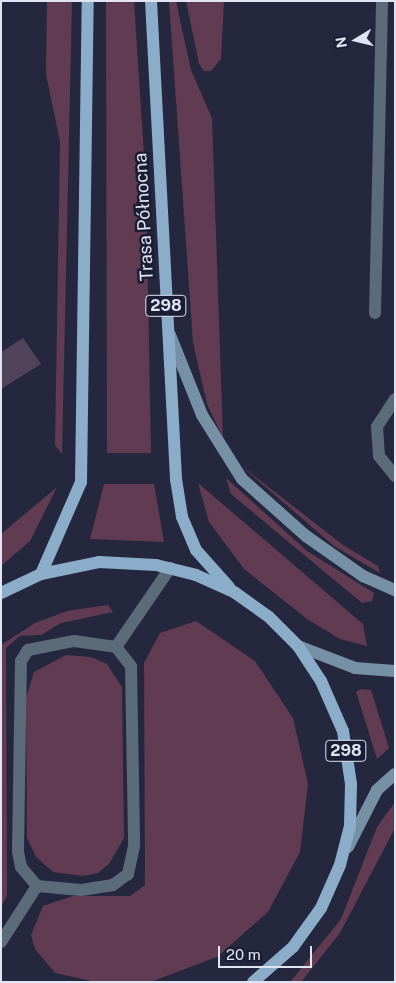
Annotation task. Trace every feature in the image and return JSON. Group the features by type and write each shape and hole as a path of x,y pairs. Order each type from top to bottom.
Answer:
{"main road":[{"path":"41,574 81,482 88,1"},
{"name":"Trasa Północna","path":"151,1 166,323 182,517 196,550 234,592"},
{"path":"166,323 202,415 242,480 306,536 363,576 395,590"},
{"name":"298","path":"1,593 41,574 99,562 170,568 234,592 298,646 321,681 342,731 351,784 350,826 340,866 321,908 293,947 253,982"},
{"path":"298,646 355,668 395,671"},
{"path":"340,866 366,807 395,774"}],"lane":[{"path":"376,313 382,1"},
{"path":"395,399 377,427 378,456 395,476"},
{"path":"116,647 170,568"},
{"path":"102,642 116,647 131,666 134,846 128,874 113,884 81,890 37,886 21,866 18,851 20,662 28,650 46,644 102,642"},
{"path":"1,942 37,886"}],"shaded area":[{"path":"47,1 72,1 62,454 55,445 60,142 46,74"},
{"path":"106,1 134,1 146,186 151,453 107,453"},
{"path":"169,1 176,1 191,70 212,118 223,438 207,404 193,343"},
{"path":"186,1 224,1 221,59 211,71 204,71 199,64"},
{"path":"239,464 343,545 378,566 380,573 334,546"},
{"path":"226,478 307,551 374,593 372,601 362,603 231,494"},
{"path":"198,483 363,624 367,646 340,639 307,619 244,569 209,522"},
{"path":"104,484 154,484 164,542 90,539"},
{"path":"57,487 30,541 1,566 1,534"},
{"path":"108,605 113,612 61,623 41,635 20,636 6,648 7,896 1,907 1,645 35,623 67,611"},
{"path":"196,621 255,661 293,718 308,784 300,852 268,912 217,957 153,981 96,982 55,973 35,949 31,935 43,906 73,896 130,896 145,885 144,663 160,633"},
{"path":"66,655 91,657 107,664 122,687 124,838 109,864 98,873 83,876 53,872 36,857 27,838 26,698 34,672"},
{"path":"361,689 371,690 389,748 377,759 356,692"},
{"path":"395,802 395,828 340,933 301,982 290,982 341,919 377,827"}],"building":[{"path":"23,338 41,364 1,389 1,352"}]}
